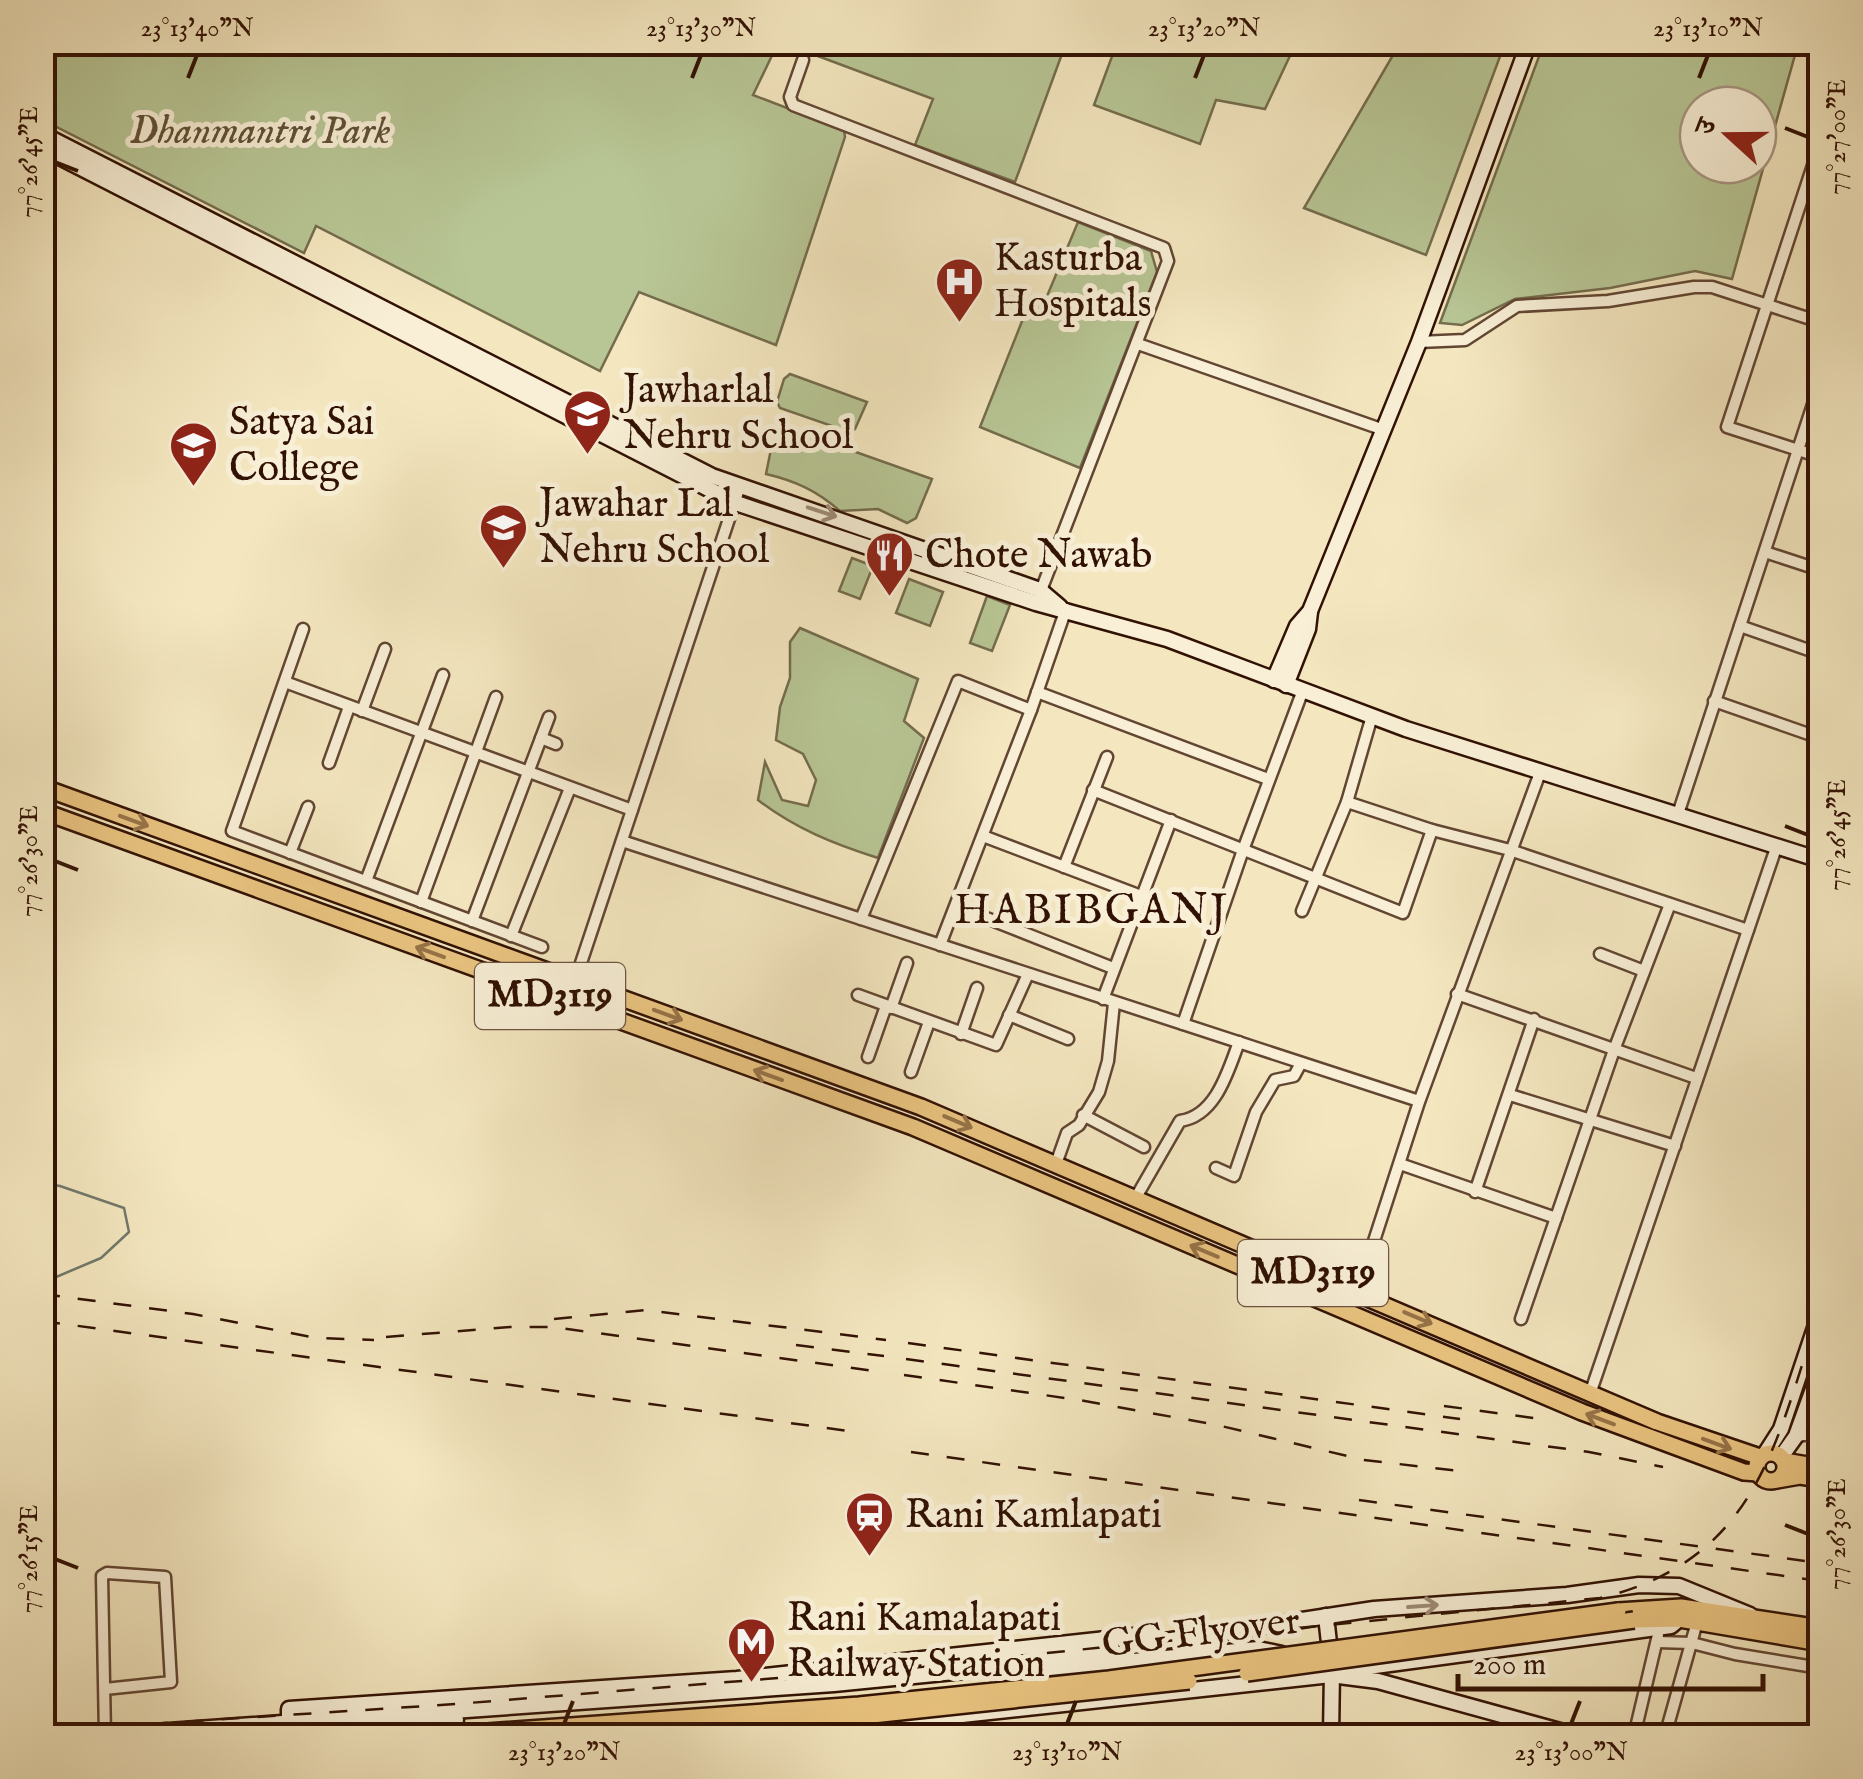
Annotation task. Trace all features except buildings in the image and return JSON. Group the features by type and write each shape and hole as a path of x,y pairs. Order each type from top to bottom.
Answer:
{"main road":[{"path":"1280,683 1308,630 1310,611 1419,342 1529,42"},
{"path":"42,134 185,214"},
{"path":"42,148 185,214 712,476 906,541 1063,608 1167,639 1372,716 1820,860"},
{"path":"323,284 736,503 1038,597"},
{"path":"900,556 906,541"},
{"name":"MD3119","path":"42,788 921,1106 1656,1422 1770,1460 1820,1467"},
{"name":"MD3119","path":"42,811 912,1127 1582,1412 1744,1472 1770,1460"},
{"path":"1368,1320 1377,1300"},
{"path":"1820,1313 1770,1460 1768,1481 1800,1476 1820,1479"},
{"path":"1770,1460 1796,1436 1820,1370"},
{"path":"341,1728 974,1670 1326,1616 1639,1585 1680,1586 1756,1618"},
{"name":"GG Flyover","path":"432,1736 858,1705 1109,1680 1618,1610 1664,1607 1714,1611 1820,1628"},
{"path":"289,1723 288,1709 737,1679 1155,1634 1305,1611 1326,1616"},
{"path":"1326,1616 1331,1736"},
{"path":"769,1736 845,1734 1659,1634 1680,1619"},
{"name":"GG Flyover","path":"618,1736 1091,1694 1634,1620 1680,1619 1820,1643"},
{"path":"242,1736 324,1728 374,1731 1258,1649 1331,1673 1578,1736"},
{"path":"506,1717 512,1736"},
{"path":"101,1736 289,1723 324,1728"}],"street":[{"path":"803,60 790,97 793,105 1164,248 1168,261 1038,597"},
{"path":"1820,144 1727,426 1820,457"},
{"path":"1419,342 1464,340 1517,306 1608,301 1694,287 1712,288 1820,322"},
{"path":"1138,344 1384,430"},
{"path":"1678,814 1820,382"},
{"path":"568,1002 740,486"},
{"path":"1765,552 1820,570"},
{"path":"940,945 1038,692 1063,608"},
{"path":"1740,626 1820,654"},
{"path":"303,629 232,832 542,947"},
{"path":"362,711 385,648"},
{"path":"366,881 443,675"},
{"path":"861,919 958,681 1030,710"},
{"path":"285,682 632,810"},
{"path":"1183,1024 1303,690"},
{"path":"1038,692 1268,779"},
{"path":"420,902 496,697"},
{"path":"1714,701 1820,738"},
{"path":"329,763 349,707"},
{"path":"1302,911 1347,802 1372,716"},
{"path":"472,921 548,717"},
{"path":"541,738 556,744"},
{"path":"1064,867 1107,756"},
{"path":"1374,1241 1419,1100 1541,770"},
{"path":"511,936 570,788"},
{"path":"1093,790 1403,914 1432,830"},
{"path":"1347,802 1510,850 1748,930"},
{"path":"290,852 308,807"},
{"path":"1056,1164 1067,1133 1079,1125 1098,1092 1108,1061 1112,968 1171,820"},
{"path":"983,836 1141,896"},
{"path":"622,840 1419,1100"},
{"path":"1590,1391 1778,844"},
{"path":"1521,1318 1614,1050 1670,904"},
{"path":"956,906 1112,968"},
{"path":"1600,954 1644,971"},
{"path":"868,1056 907,963"},
{"path":"858,996 996,1046 1028,974"},
{"path":"1460,987 1614,1050 1696,1078"},
{"path":"960,1034 977,988"},
{"path":"1009,1016 1068,1040"},
{"path":"1475,1192 1534,1019"},
{"path":"911,1072 929,1022"},
{"path":"1135,1199 1180,1121 1193,1119 1208,1106 1226,1076 1238,1042"},
{"path":"1216,1168 1234,1176 1256,1112 1275,1080 1294,1076 1301,1063"},
{"path":"1510,1095 1675,1146"},
{"path":"1083,1115 1144,1147"},
{"path":"1400,1164 1556,1218"},
{"path":"1796,1436 1820,1433"},
{"path":"101,1736 105,1688 102,1576 107,1573 165,1577 172,1682 105,1688"},
{"path":"1665,1736 1697,1622"},
{"path":"1634,1736 1659,1634 1735,1654 1820,1668"}],"green space":[{"path":"1117,42 1296,43 1265,109 1216,100 1200,144 1094,105"},
{"name":"Dhanmantri Park","path":"42,43 778,43 753,95 844,130 845,137 776,345 639,292 600,371 316,226 304,253 43,120"},
{"path":"783,43 1066,43 1015,182 915,145 933,99"},
{"path":"1400,43 1505,43 1426,255 1304,208"},
{"path":"1544,43 1807,43 1795,55 1778,115 1778,85 1678,85 1678,185 1758,185 1732,279 1695,271 1610,288 1515,299 1462,325 1440,323"},
{"path":"1078,222 1151,251 1157,272 1080,468 980,427 1032,296 1045,301"},
{"path":"790,374 867,402 855,429 849,432 780,408 777,402 784,379"},
{"path":"788,428 932,479 916,518 907,523 878,509 840,511 806,488 766,474 772,444"},
{"path":"852,558 873,566 860,599 839,591"},
{"path":"909,579 943,592 930,626 896,613"},
{"path":"987,596 1010,605 992,651 970,643"},
{"path":"800,628 918,679 904,721 924,738 878,858 816,835 758,800 765,762 782,800 808,806 816,780 803,754 776,740 780,707 790,678 790,642"}],"waterway":[{"path":"42,1183 124,1208 129,1232 101,1258 49,1280"}],"railway":[{"path":"42,1294 193,1314 316,1338 374,1340"},
{"path":"42,1731 456,1704 865,1671 1600,1598 1653,1580 1695,1555 1727,1525 1753,1489 1773,1449 1820,1308"},
{"path":"554,1319 645,1310 886,1340"},
{"path":"42,1321 856,1432"},
{"path":"386,1337 553,1327 882,1372"},
{"path":"908,1343 1460,1419"},
{"path":"796,1345 884,1356"},
{"path":"906,1359 1589,1452 1663,1467"},
{"path":"904,1375 1217,1425 1364,1460 1459,1471"},
{"path":"1444,1406 1549,1420"},
{"path":"911,1452 1820,1581"},
{"path":"1359,1500 1820,1563"}],"place":[{"name":"Kasturba Hospitals","path":"959,324"},
{"name":"Jawharlal Nehru School","path":"588,456"},
{"name":"Satya Sai College","path":"194,488"},
{"name":"Jawahar Lal Nehru School","path":"504,570"},
{"name":"Chote Nawab","path":"890,598"},
{"name":"Rani Kamlapati","path":"870,1558"},
{"name":"Rani Kamalapati Railway Station","path":"752,1684"}],"district":[{"name":"HABIBGANJ","path":"1092,911"}]}
